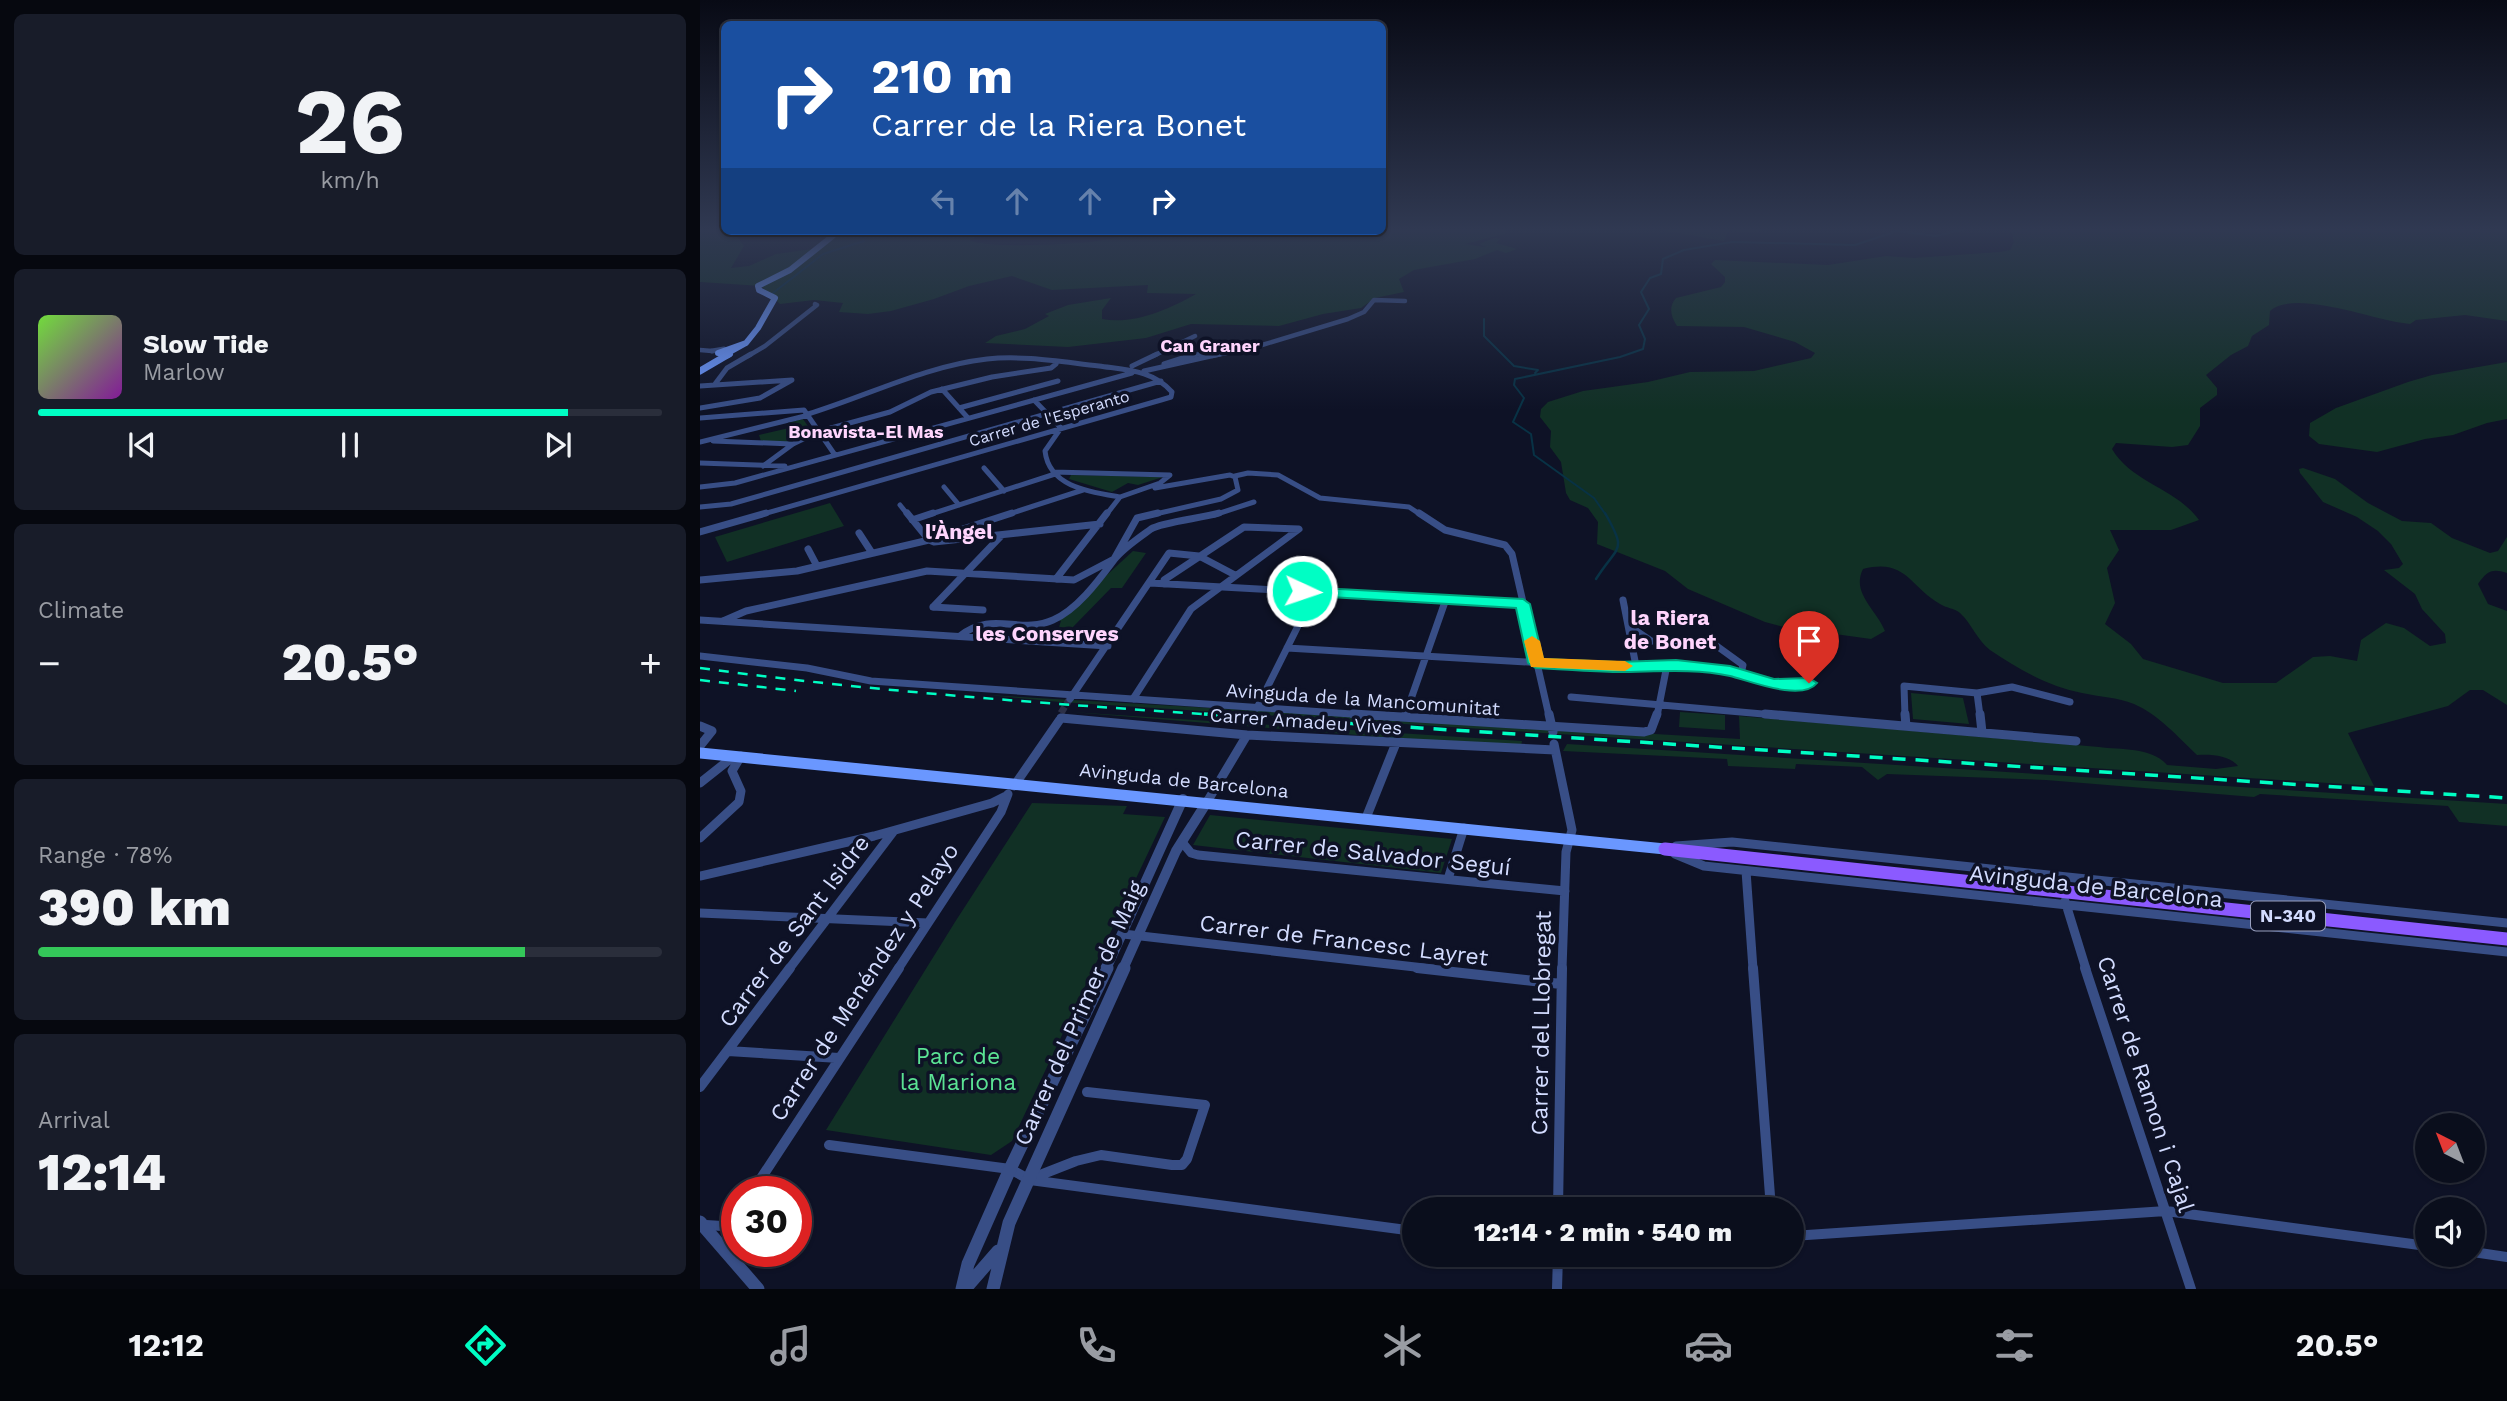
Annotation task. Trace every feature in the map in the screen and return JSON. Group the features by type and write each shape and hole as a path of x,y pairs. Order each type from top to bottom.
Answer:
{"main road":[{"path":"700,371 723,352 748,342 775,298 761,289"},
{"name":"Avinguda de Barcelona","path":"700,753 738,755 1012,789 1183,799 1665,849 1723,863 2066,899 2507,939"}],"street":[{"path":"1152,372 1251,347 1355,316 1364,312 1374,300 1405,301"},
{"path":"715,384 727,368 760,350 788,330 817,305 815,304"},
{"path":"700,441 809,415 865,397 927,372 975,361 993,359 1115,368 1132,366 1195,336"},
{"path":"1132,366 1140,369 1196,354 1251,347"},
{"path":"700,350 723,352"},
{"path":"764,466 793,444 820,431 890,412 942,389 1052,365"},
{"path":"1108,368 1120,376"},
{"path":"1115,368 1138,373"},
{"name":"Carrer de l'Esperanto","path":"700,532 1171,397 1171,389 1152,372 1138,373"},
{"path":"700,487 730,484 1138,373"},
{"path":"700,386 792,380 756,400 700,406"},
{"path":"959,408 1058,381"},
{"path":"700,508 732,503 1161,381"},
{"path":"942,389 968,418"},
{"path":"1034,400 1061,428 1045,448 1045,455 1054,473 1083,490 1120,497"},
{"path":"700,419 787,409 802,410 809,415 835,455"},
{"path":"1043,433 1053,438"},
{"path":"700,441 793,444"},
{"path":"700,463 778,467 803,464"},
{"path":"772,473 778,467"},
{"path":"984,468 1004,491"},
{"path":"912,520 1054,473 1170,475 1163,482 1131,490 1120,497 1056,579"},
{"path":"1131,490 1255,473 1278,475 1320,498 1409,507 1446,530 1500,542 1512,554 1551,729"},
{"path":"960,636 966,630 985,622 1032,623 1055,620 1108,569 1136,518 1221,499 1238,492 1234,476"},
{"path":"944,487 959,505"},
{"path":"700,580 817,566 929,540 1083,490"},
{"path":"723,621 746,611 927,571 1078,579 1114,559 1154,527 1198,520 1254,502"},
{"path":"900,505 929,540"},
{"path":"929,540 1002,536 1100,524"},
{"path":"1133,699 1191,609 1299,531 1298,528 1244,527 1164,580 1164,584"},
{"path":"859,533 872,553"},
{"path":"984,610 933,607 1002,536"},
{"path":"808,549 817,566"},
{"path":"1071,698 1170,553 1199,556 1235,575"},
{"path":"1150,583 1523,604"},
{"path":"1257,708 1315,592"},
{"path":"1405,717 1446,599"},
{"path":"1623,600 1628,628 1635,640 1636,666"},
{"path":"700,620 1108,646"},
{"path":"1629,626 1651,640 1714,644 1743,665 1741,674"},
{"path":"1287,648 1578,666 1707,667 1774,684 1809,683"},
{"name":"Avinguda de la Mancomunitat","path":"700,656 779,665 861,680 1071,698 1133,699 1551,729 1644,732 1651,730 1655,724 1659,705"},
{"path":"1659,705 1667,665"},
{"path":"1906,726 1904,686 1977,693 1991,687 2003,687 2033,691 2070,702"},
{"path":"1977,693 1982,733"},
{"path":"1571,696 2076,741"},
{"name":"Carrer Amadeu Vives","path":"1061,715 1247,735 1396,743 1555,747"},
{"name":"Carrer de Menéndez y Pelayo","path":"762,1176 1001,812 1012,789 1061,715"},
{"path":"700,726 712,731 700,746"},
{"path":"1207,802 1247,735"},
{"path":"1366,818 1396,743"},
{"name":"Carrer del Llobregat","path":"1555,747 1572,823 1565,891 1561,984 1558,1197"},
{"path":"700,783 738,755"},
{"path":"700,838 739,802 741,791 732,771 738,755"},
{"path":"700,876 893,831 992,803 1012,789"},
{"name":"Carrer del Primer de Maig","path":"963,1289 968,1265 1010,1169 1123,934 1183,799"},
{"name":"Carrer del Primer de Maig","path":"993,1289 1001,1247 1030,1180 1182,842 1207,802"},
{"path":"1448,880 1464,828"},
{"name":"Carrer de Sant Isidre","path":"700,1087 893,831"},
{"name":"Carrer de Salvador Seguí","path":"1182,842 1191,853 1198,855 1565,891"},
{"name":"Avinguda de Barcelona","path":"1665,849 1686,844 1748,844 2507,923"},
{"path":"1723,863 1726,847 1748,844"},
{"name":"Avinguda de Barcelona","path":"1723,863 1746,871 2066,899 2507,951"},
{"path":"1746,871 1770,1197"},
{"name":"Carrer de Ramon i Cajal","path":"2066,899 2192,1289"},
{"path":"700,913 928,923"},
{"name":"Carrer de Francesc Layret","path":"1123,934 1561,984"},
{"path":"727,1051 839,1058"},
{"path":"1030,1180 1076,1161 1101,1156 1172,1165 1182,1165 1187,1159 1205,1105 1087,1092"},
{"path":"829,1145 1010,1169 1030,1180 1402,1229"},
{"path":"1804,1235 2166,1211 2415,1244"},
{"path":"701,1223 721,1226"},
{"path":"701,1223 758,1289"},
{"name":"Carrer del Primer de Maig","path":"963,1289 1001,1247"},
{"path":"2485,1254 2507,1257"},
{"path":"1557,1289 1558,1267"}],"green space":[{"path":"764,289 961,289 891,311 868,314 839,312 843,303 814,300 780,304"},
{"path":"1147,289 1403,289 1404,292 1375,298 1361,308 1323,314 1279,326 1191,324 1146,338 1068,347 985,343 996,336 1025,329 1049,316 1045,314 1068,305 1111,298 1102,310 1102,319 1126,320 1162,311 1196,294 1147,293"},
{"path":"1712,289 2507,289 2507,321 2465,315 2416,320 2410,324 2330,307 2295,303 2281,305 2270,311 2269,325 2252,336 2248,346 2231,355 2206,375 2217,388 2217,395 2200,408 2200,426 2188,445 2172,447 2116,443 2112,449 2131,470 2179,500 2199,520 2171,530 2110,530 2119,550 2107,568 2115,603 2105,624 2131,644 2143,659 2223,683 2276,683 2313,657 2330,656 2357,661 2361,640 2386,623 2404,628 2430,646 2446,643 2445,634 2422,609 2415,594 2384,570 2399,568 2403,564 2391,544 2357,517 2323,502 2300,473 2299,469 2303,468 2335,479 2368,503 2402,521 2431,523 2452,538 2490,553 2498,551 2507,537 2507,573 2490,572 2478,584 2488,604 2507,611 2507,705 2483,690 2470,690 2448,706 2348,733 2374,786 1060,702 988,695 1740,739 1739,716 2126,749 2153,755 2167,765 2216,769 2238,766 2225,757 2197,755 2160,720 2134,704 2070,690 2023,670 1985,646 1960,613 1930,597 1898,570 1889,567 1863,569 1860,578 1862,593 1885,631 1871,639 1765,622 1688,589 1665,571 1597,544 1598,522 1588,508 1570,500 1566,493 1561,462 1550,447 1551,431 1540,417 1541,409 1548,402 1583,391 1648,382 1690,372 1754,371 1811,358 1815,353 1795,342 1744,327 1677,326 1671,312 1676,298"},
{"path":"2507,362 2507,419 2453,435 2425,439 2377,452 2319,444 2309,436 2310,423 2336,408 2432,375"},
{"path":"803,419 812,432 791,442 761,441 759,435 789,428 788,423"},
{"path":"1071,475 1163,477 1138,485 1128,483 1112,492 1069,479"},
{"path":"830,503 844,526 727,562 715,537"},
{"path":"1133,551 1146,553 1122,588 1111,588 1072,628 1059,627 1061,621 1058,620"},
{"path":"1911,693 1963,698 1969,724 1913,719"},
{"path":"1071,712 1522,741 1521,746 1394,738"},
{"path":"1680,712 1725,715 1725,730 1679,727"},
{"path":"1567,744 2507,804 2507,826 2459,822 2448,806 2260,794 2254,797 2046,780 1887,774 1878,780 1862,767 1796,764 1795,769 1728,766 1727,759 1563,751"},
{"name":"Parc de la Mariona","path":"1032,803 1127,806 1123,814 1165,817 1012,1141 991,1155 826,1130 955,922"},
{"path":"1210,815 1452,839 1441,873 1193,845"}],"waterway":[{"path":"773,293 778,289"},
{"path":"1606,515 1594,498 1534,455 1531,434 1513,422 1524,398 1514,385 1515,379 1620,357 1643,349 1645,339 1639,325 1649,309 1641,292 1643,289"},
{"path":"1484,319 1484,336 1514,366 1538,370 1535,373"},
{"path":"1596,579 1615,553 1618,542 1606,515"}],"tunnel":[{"path":"1061,713 1069,700"}],"railway":[{"path":"700,668 898,691 1231,716"},
{"path":"700,680 796,691"},
{"path":"1204,714 2507,798"}],"slow traffic":[{"path":"1532,641 1536,663 1625,666"}],"district":[{"name":"Can Graner","path":"1210,346"},
{"name":"Bonavista-El Mas","path":"866,432"},
{"name":"l'Àngel","path":"959,532"},
{"name":"la Riera de Bonet","path":"1670,630"},
{"name":"les Conserves","path":"1047,634"}],"route":[{"path":"1302,591 1523,604 1536,663 1617,667 1707,667 1774,684 1809,683"}]}
